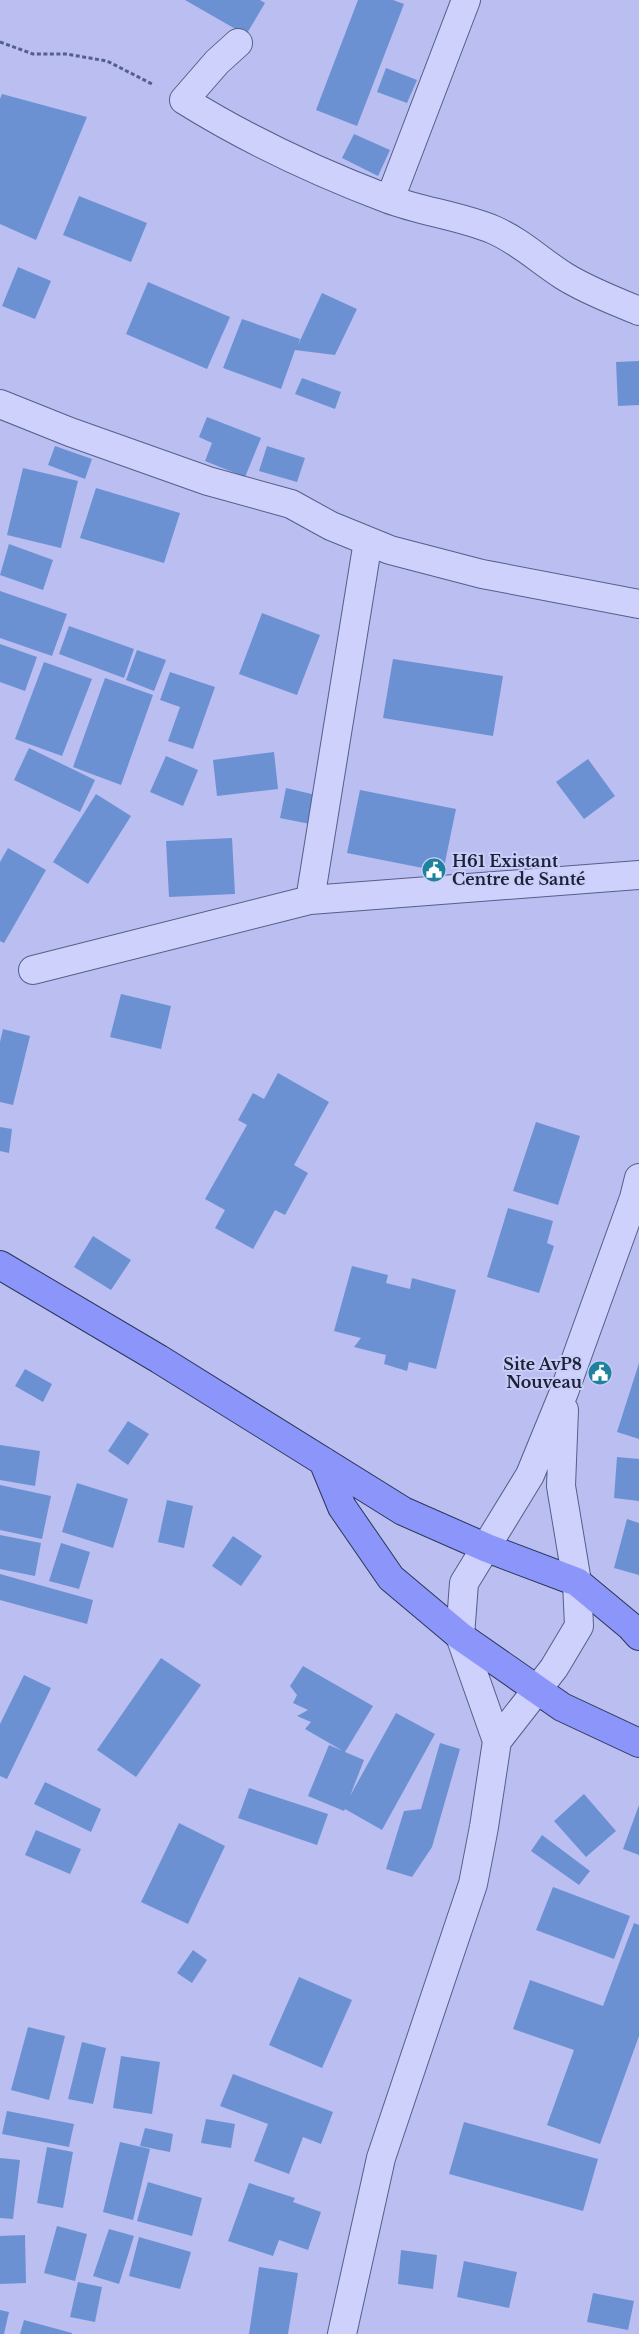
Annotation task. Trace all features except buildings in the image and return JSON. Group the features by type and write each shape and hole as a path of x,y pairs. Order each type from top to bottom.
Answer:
{"main road":[{"path":"0,1265 159,1359 403,1511 487,1548 577,1582 630,1626 639,1636"},
{"path":"323,1461 342,1507 391,1578 460,1636 562,1707 639,1743"}],"street":[{"path":"390,199 466,0"},
{"path":"238,43 217,62 184,100 236,132 296,160 390,199 492,229 518,241 564,276 598,295 639,312"},
{"path":"0,404 70,432 208,480 291,504 331,526 390,550 482,574 639,604"},
{"path":"310,900 368,541"},
{"path":"33,970 310,900 639,875"},
{"path":"342,2334 382,2158 472,1884 484,1827 497,1741 460,1636 464,1583 530,1475 564,1392 637,1192"},
{"path":"497,1741 554,1668 579,1626 577,1582 561,1486 564,1392"}],"path":[{"path":"0,42 33,54 66,54 107,61 184,100"}],"place":[{"name":"H61 Existant Centre de Santé","path":"434,870"},
{"name":"Site AvP8 Nouveau","path":"600,1373"}]}
